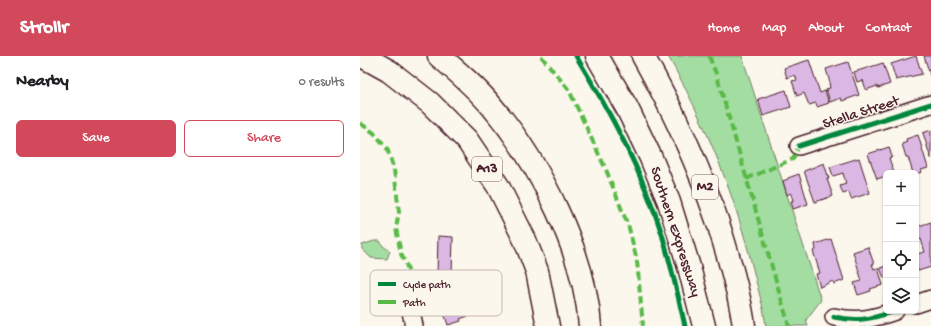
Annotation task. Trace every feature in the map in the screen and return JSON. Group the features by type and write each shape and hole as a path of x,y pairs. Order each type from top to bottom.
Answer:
{"highway":[{"name":"A13","path":"362,56 389,71 430,103 467,140 476,153 498,186 525,240 537,271 548,326"},
{"name":"A13","path":"439,56 459,73 494,108 526,152 569,238 583,283 590,326"},
{"name":"Southern Expressway","path":"597,56 627,108 651,158 669,202 689,267 704,326"},
{"name":"M2","path":"643,56 685,137 705,187 729,254 744,326"}],"street":[{"name":"Stella Street","path":"799,146 931,104"},
{"path":"919,303 931,299"},
{"path":"834,317 866,320 885,314"},
{"path":"412,316 414,326"}],"green space":[{"path":"668,56 742,56 821,300 806,320 808,326 766,326 746,244 729,189 695,108"},
{"path":"374,241 380,241 383,246 390,251 387,259 371,258 362,249 362,245"}],"building":[{"path":"916,56 922,74 896,80 891,64"},
{"path":"924,56 931,56 931,78"},
{"path":"809,60 820,93 825,91 829,103 817,107 816,103 809,105 804,93 797,96 792,81 797,80 795,75 787,78 784,68"},
{"path":"848,62 859,95 842,101 841,98 830,102 826,89 830,88 830,83 826,69"},
{"path":"883,63 890,84 878,88 877,86 866,90 863,80 857,82 854,72"},
{"path":"786,90 791,107 763,116 758,99"},
{"path":"931,130 931,159 923,133"},
{"path":"918,135 928,168 921,170 922,172 919,173 919,170 912,170 902,144 907,142 906,139"},
{"path":"889,147 892,157 889,158 893,170 883,170 883,177 877,179 868,154"},
{"path":"859,158 870,193 851,199 849,192 843,194 840,186 846,184 843,173 833,176 830,167"},
{"path":"824,163 829,179 827,179 833,196 815,202 804,171"},
{"path":"799,174 808,204 793,209 791,193 787,195 783,181"},
{"path":"931,222 931,267 919,271 919,253 925,252 921,239 919,240 919,226"},
{"path":"438,236 453,237 452,270 437,270"},
{"path":"831,239 844,280 834,284 833,281 820,287 816,274 820,273 813,251 816,250 815,244"},
{"path":"868,247 874,264 872,264 874,269 878,268 883,285 858,295 854,283 862,281 853,252"},
{"path":"883,267 883,276 880,268"},
{"path":"445,316 468,316 460,319 461,321 448,325"}],"marked path":[{"path":"541,56 569,90 607,172 629,228 637,261 643,326"},
{"path":"709,56 717,76 789,326"},
{"path":"360,123 374,133 387,148 394,170 399,212 396,228 401,254 408,270"},
{"path":"746,179 793,159 799,146"}],"cycle path":[{"path":"576,56 613,120 645,187 662,234 685,326"},
{"path":"799,146 931,104"},
{"path":"834,317 843,319 865,319 885,314"}]}
